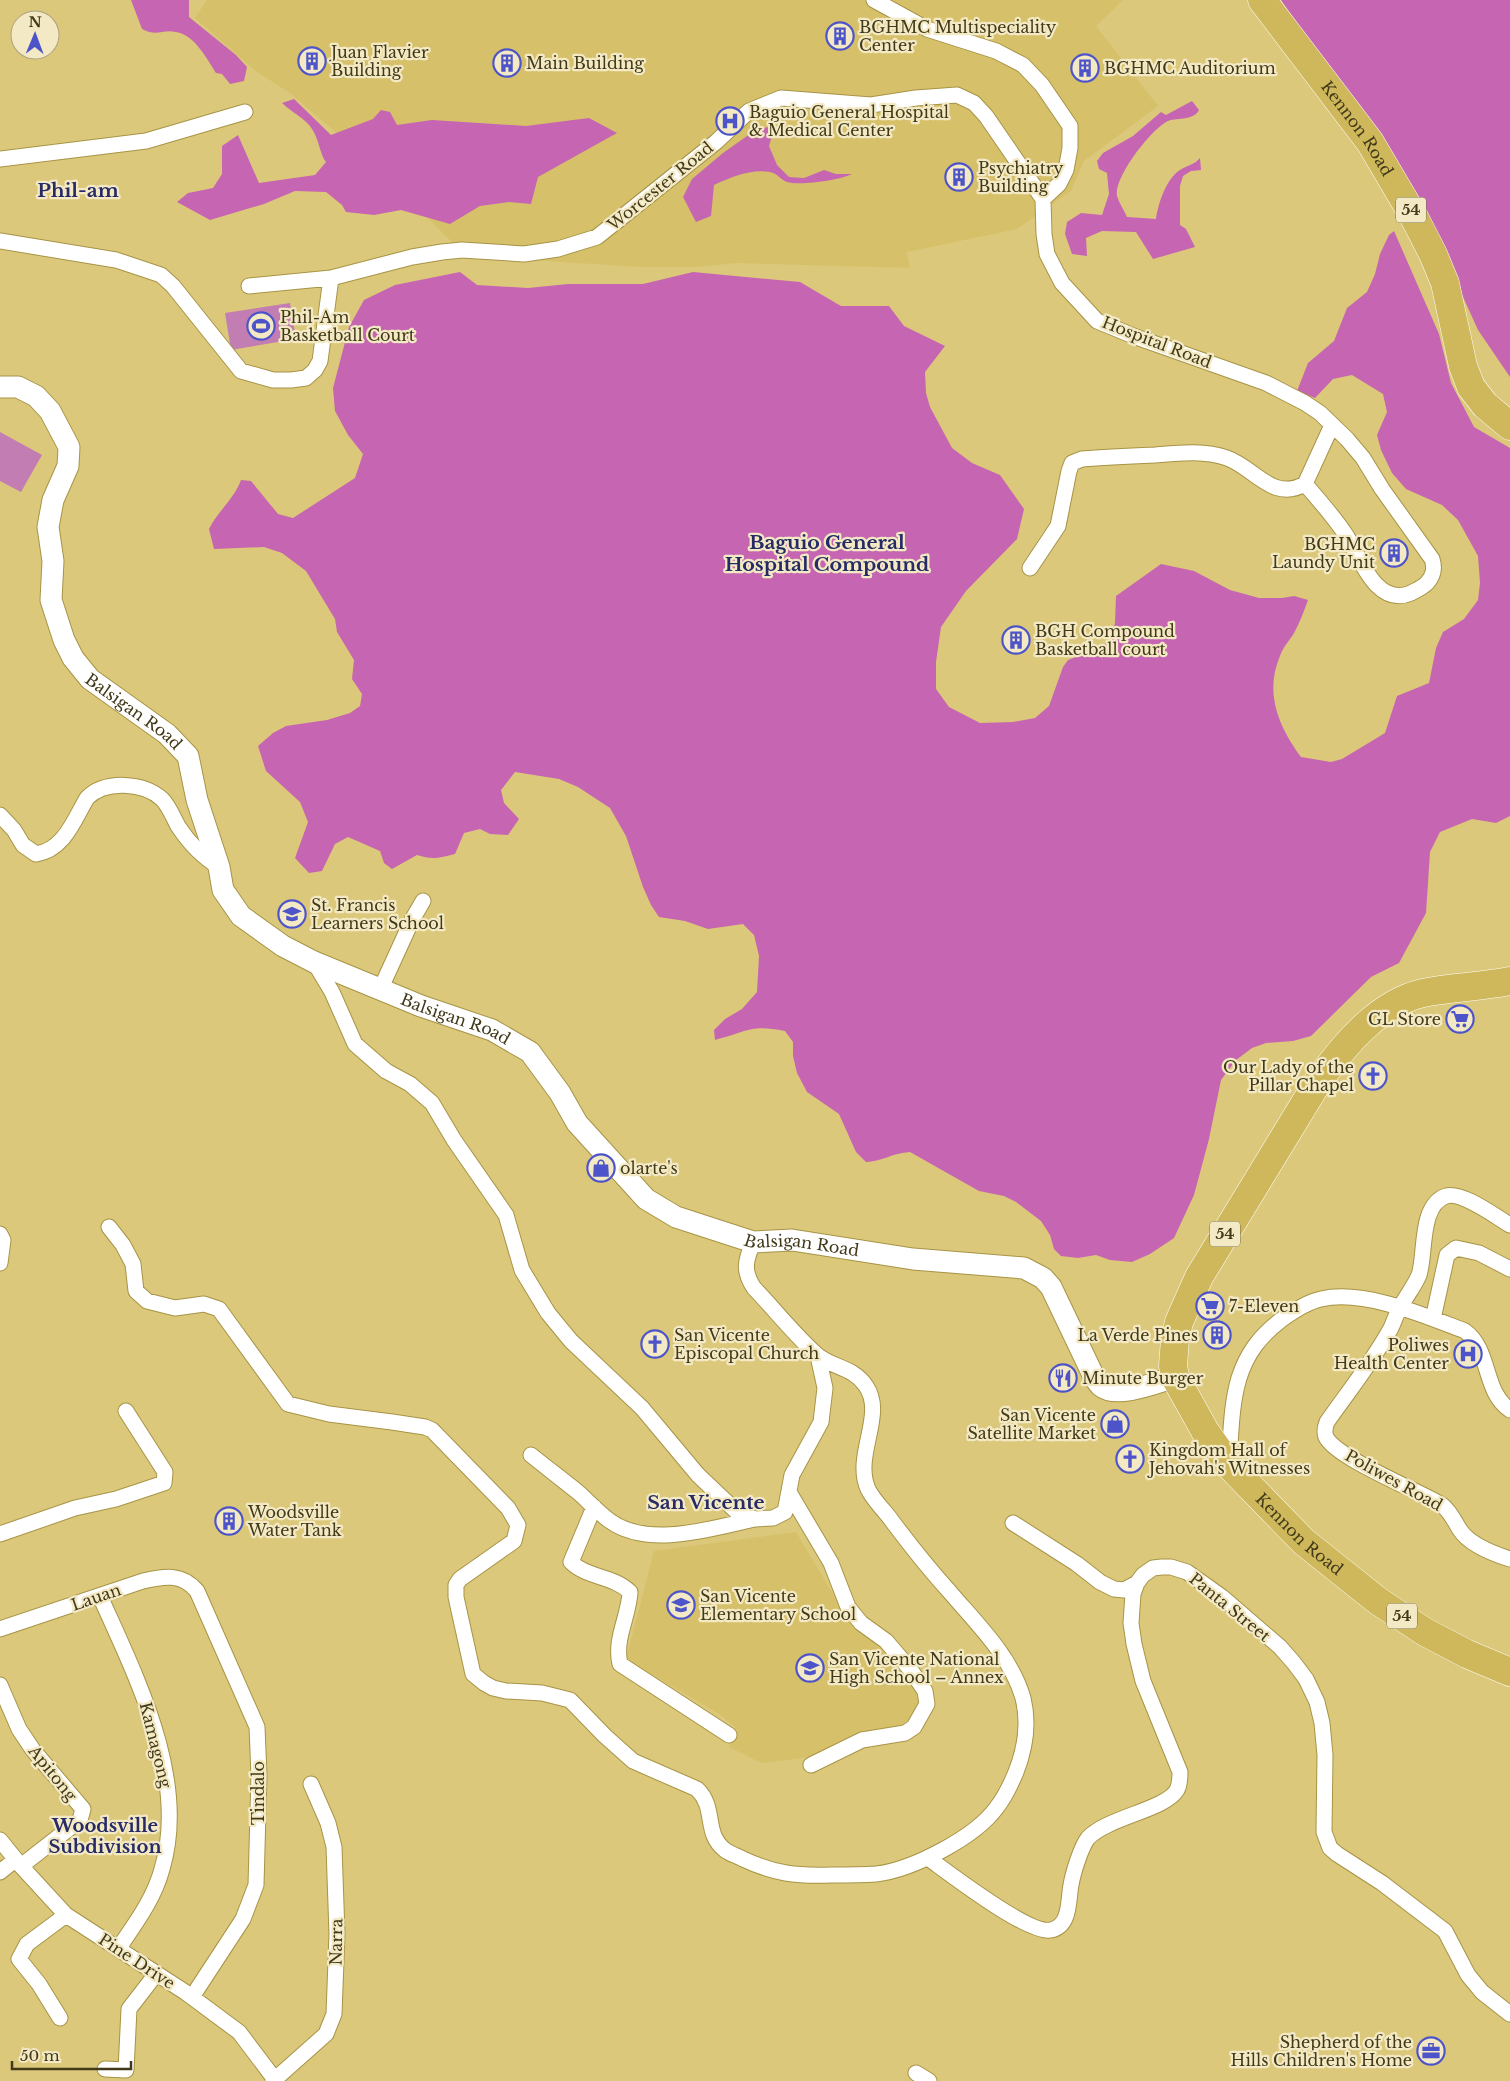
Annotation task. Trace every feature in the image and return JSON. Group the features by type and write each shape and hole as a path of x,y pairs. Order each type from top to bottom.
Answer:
{"highway":[{"name":"Kennon Road","path":"1262,0 1370,142 1413,215 1434,254 1445,283 1463,366 1471,387 1485,405 1510,426"},
{"name":"Kennon Road","path":"1510,981 1446,989 1421,994 1401,1001 1371,1022 1338,1054 1319,1080 1199,1278 1180,1322 1173,1353 1175,1377 1205,1431 1229,1465 1304,1542 1378,1600 1426,1632 1467,1654 1510,1672"}],"street":[{"path":"874,0 927,29 996,51 1023,65 1042,84 1070,126 1070,148 1066,170 1059,184 1042,199"},
{"name":"Worcester Road","path":"249,286 331,278 434,253 462,250 524,254 558,249 597,237 716,142 748,111 781,98 871,105 916,98 957,96 974,103 986,116 1042,199"},
{"path":"0,159 146,141 246,112"},
{"name":"Hospital Road","path":"1042,199 1047,254 1062,283 1097,321 1136,337 1266,383 1305,403 1332,424 1363,458 1432,559 1434,567 1429,581 1423,587 1404,596 1392,595 1384,590 1374,582 1346,535 1306,484"},
{"path":"0,241 116,260 161,275 173,286 241,371 273,380 306,378 315,370 320,361 323,346 331,278"},
{"name":"Balsigan Road","path":"0,387 18,387 36,396 50,411 69,447 68,466 52,500 48,527 53,561 51,600 64,640 73,658 90,679 167,734 188,756 197,800 218,866 223,890 241,916 283,946 314,962 380,990 492,1030 530,1052 560,1093 577,1124 646,1200 676,1217 753,1242 792,1240 913,1259 1024,1268 1043,1278 1050,1286 1094,1377 1102,1387 1113,1391 1128,1390 1175,1377"},
{"path":"1030,568 1058,526 1072,463 1082,459 1205,452 1228,458 1270,486 1279,489 1298,488 1306,484 1332,424"},
{"path":"0,815 14,830 23,845 36,854 46,852 61,841 92,793 109,786 133,786 160,798 189,842 202,856 218,866"},
{"path":"380,990 412,920 423,901"},
{"path":"314,962 332,992 355,1044 386,1071 410,1084 432,1103 454,1140 506,1215 522,1270 548,1313 595,1366 642,1408 698,1474 737,1512 755,1519"},
{"name":"Poliwes Road","path":"1510,1225 1456,1195 1446,1196 1439,1200 1426,1221 1420,1273 1414,1287 1400,1307 1390,1328 1364,1370 1327,1422 1324,1432 1326,1437 1344,1453 1385,1477 1442,1505 1448,1510 1466,1538 1510,1559"},
{"path":"109,1227 123,1245 133,1264 136,1291 147,1301 175,1308 204,1304 219,1309 288,1404 329,1414 400,1423 432,1430 508,1508 518,1525 514,1541 460,1579 456,1585 456,1597 473,1674 493,1688 506,1691 542,1693 570,1700 605,1736 633,1761 697,1789 705,1797 710,1811 712,1833 726,1851 765,1869 800,1876 879,1874 928,1858 971,1833 997,1808 1011,1783 1020,1761 1027,1725 1023,1698 1011,1672 998,1651 905,1538 868,1489 864,1460 872,1412 871,1396 868,1388 860,1378 843,1367 818,1356 747,1278 747,1258 753,1242"},
{"path":"0,1234 3,1240 0,1263"},
{"path":"1433,1319 1447,1255 1456,1248 1479,1253 1510,1269"},
{"path":"1229,1465 1232,1418 1239,1378 1254,1344 1267,1331 1299,1309 1321,1299 1340,1297 1400,1307 1465,1331 1473,1336 1480,1346 1496,1393 1510,1410"},
{"path":"531,1455 611,1522 628,1530 651,1534 680,1535 755,1519 773,1518 785,1512 792,1475 821,1422 825,1388 818,1356"},
{"path":"0,1534 76,1508 116,1499 164,1483 165,1472 126,1412"},
{"path":"789,1492 831,1564 848,1607 861,1623 886,1641 910,1669 925,1691 927,1704 914,1727 905,1733 862,1740 811,1765"},
{"path":"594,1507 571,1562 578,1568 621,1583 630,1592 629,1607 619,1642 620,1664 729,1735"},
{"path":"1013,1523 1114,1589 1124,1590 1137,1583"},
{"name":"Panta Street","path":"1137,1583 1143,1575 1153,1568 1171,1566 1187,1572 1222,1597 1280,1647 1294,1663 1310,1687 1317,1702 1322,1723 1325,1755 1324,1832 1330,1848 1382,1883 1445,1931 1468,1974 1482,1992 1510,2014"},
{"name":"Lauan","path":"0,1629 159,1577 182,1578 192,1585"},
{"path":"928,1858 1020,1920 1038,1930 1052,1930 1062,1923 1069,1910 1071,1885 1087,1840 1103,1827 1172,1796 1180,1782 1178,1763 1143,1681 1134,1644 1131,1609 1137,1583"},
{"name":"Tindalo","path":"192,1585 206,1612 256,1727 259,1776 256,1885 243,1919 192,1997"},
{"name":"Kamagong","path":"100,1596 140,1686 168,1780 170,1833 162,1870 148,1903 118,1949"},
{"name":"Apitong","path":"0,1685 11,1712 28,1743 83,1809 80,1820 18,1863"},
{"name":"Narra","path":"275,2080 326,2034 334,2014 337,1934 334,1848 328,1823 311,1784"},
{"name":"Pine Drive","path":"0,1840 66,1916 192,1997 239,2032 275,2080"},
{"path":"0,1872 18,1863"},
{"path":"60,2018 39,1984 19,1959 27,1944 66,1916"},
{"path":"105,2069 126,2070 130,2009 156,1974"}],"shaded area":[{"path":"131,0 189,0 189,17 236,55 247,67 244,81 230,84 222,74 216,73 195,43 183,34 171,31 156,33 142,29"},
{"name":"Baguio General Hospital & Medical Center","path":"207,0 1123,0 1096,26 1158,106 1084,161 1071,191 1017,229 907,252 910,268 737,263 696,267 639,267 485,257 455,245 374,165 290,93 257,72 195,18"},
{"path":"1281,0 1510,0 1510,377 1478,330 1445,257 1344,93"},
{"path":"294,99 331,135 373,119 381,110 390,112 397,125 432,120 526,126 589,118 617,133 538,177 531,204 509,202 480,206 450,224 401,210 374,215 346,212 342,205 326,192 295,191 264,204 210,220 177,202 188,193 213,188 222,174 222,146 238,135 259,183 315,175 326,162 312,129 282,103"},
{"path":"1192,101 1199,110 1193,116 1168,121 1161,125 1135,154 1121,178 1117,188 1117,196 1127,217 1156,219 1161,199 1171,179 1180,170 1193,164 1200,158 1201,170 1191,171 1183,176 1180,186 1180,225 1186,229 1195,247 1153,259 1136,232 1102,231 1086,238 1087,256 1072,254 1065,234 1067,222 1081,213 1102,215 1109,194 1107,173 1099,169 1097,161 1103,153 1133,136 1161,112 1166,115"},
{"path":"775,126 769,146 777,165 789,177 804,178 824,170 836,174 852,174 830,180 793,183 787,182 770,172 741,174 714,185 711,216 696,222 683,197 692,179 723,153 757,129"},
{"path":"1394,231 1439,334 1451,383 1474,427 1510,448 1510,816 1496,823 1472,819 1440,832 1430,852 1426,913 1399,963 1371,977 1311,1036 1293,1041 1266,1043 1252,1048 1236,1060 1221,1080 1209,1139 1194,1195 1174,1238 1150,1254 1132,1262 1110,1260 1096,1255 1078,1258 1061,1256 1054,1249 1050,1235 1041,1221 1016,1202 1004,1196 979,1191 910,1152 866,1162 856,1152 839,1114 807,1092 797,1073 793,1056 793,1042 785,1031 764,1028 756,1029 715,1040 714,1030 725,1019 742,1009 757,992 759,956 754,935 743,924 708,929 685,921 659,917 643,887 626,836 610,808 578,787 559,779 515,772 501,790 504,803 519,819 508,835 490,834 480,829 464,833 455,854 432,858 417,855 392,869 384,863 380,851 348,837 335,844 322,871 309,873 295,858 308,822 300,802 266,771 258,746 273,733 286,726 327,720 350,713 360,706 362,694 352,679 354,660 337,632 335,619 306,571 282,553 264,547 214,549 209,529 241,480 251,481 278,514 293,518 355,478 363,454 348,435 335,411 333,388 349,327 364,300 395,285 460,272 477,285 528,288 568,284 643,284 693,272 800,282 841,306 889,306 904,326 945,346 925,372 926,393 930,407 952,448 972,463 1000,475 1024,509 1017,539 966,591 941,627 936,662 936,689 949,707 980,723 1013,722 1035,718 1049,706 1063,667 1068,660 1112,640 1116,596 1161,564 1194,571 1230,590 1259,598 1294,596 1308,600 1296,629 1283,650 1275,670 1274,696 1280,722 1301,757 1331,762 1342,759 1385,733 1397,696 1429,683 1436,648 1443,632 1464,619 1478,600 1480,583 1478,556 1458,520 1442,505 1406,489 1392,473 1381,450 1377,435 1387,412 1383,394 1352,375 1333,379 1315,398 1297,391 1308,363 1334,341 1347,308 1367,292 1375,274 1380,254 1389,235"},
{"name":"Phil-Am Basketball Court","path":"290,303 296,339 231,350 225,313"},
{"path":"0,432 42,455 21,492 0,481"},
{"name":"San Vicente National High School – Annex","path":"796,1532 853,1627 879,1644 918,1692 918,1705 911,1718 893,1730 810,1757 761,1763 729,1747 735,1727 719,1714 626,1659 654,1551"}],"place":[{"name":"BGHMC Multispeciality Center","path":"840,36"},
{"name":"Juan Flavier Building","path":"312,61"},
{"name":"Main Building","path":"507,63"},
{"name":"BGHMC Auditorium","path":"1085,68"},
{"name":"Baguio General Hospital & Medical Center","path":"730,121"},
{"name":"Psychiatry Building","path":"959,177"},
{"name":"Phil-Am Basketball Court","path":"261,326"},
{"name":"BGHMC Laundy Unit","path":"1394,553"},
{"name":"BGH Compound Basketball court","path":"1016,640"},
{"name":"St. Francis Learners School","path":"292,914"},
{"name":"GL Store","path":"1460,1019"},
{"name":"Our Lady of the Pillar Chapel","path":"1373,1076"},
{"name":"olarte's","path":"601,1168"},
{"name":"7-Eleven","path":"1210,1306"},
{"name":"La Verde Pines","path":"1217,1335"},
{"name":"San Vicente Episcopal Church","path":"655,1344"},
{"name":"Poliwes Health Center","path":"1468,1354"},
{"name":"Minute Burger","path":"1063,1378"},
{"name":"San Vicente Satellite Market","path":"1115,1424"},
{"name":"Kingdom Hall of Jehovah's Witnesses","path":"1130,1459"},
{"name":"Woodsville Water Tank","path":"229,1521"},
{"name":"San Vicente Elementary School","path":"681,1605"},
{"name":"San Vicente National High School – Annex","path":"810,1668"},
{"name":"Shepherd of the Hills Children's Home","path":"1431,2051"}],"district":[{"name":"Phil-am","path":"78,190"},
{"name":"Baguio General Hospital Compound","path":"827,553"},
{"name":"San Vicente","path":"706,1502"},
{"name":"Woodsville Subdivision","path":"105,1836"}]}
